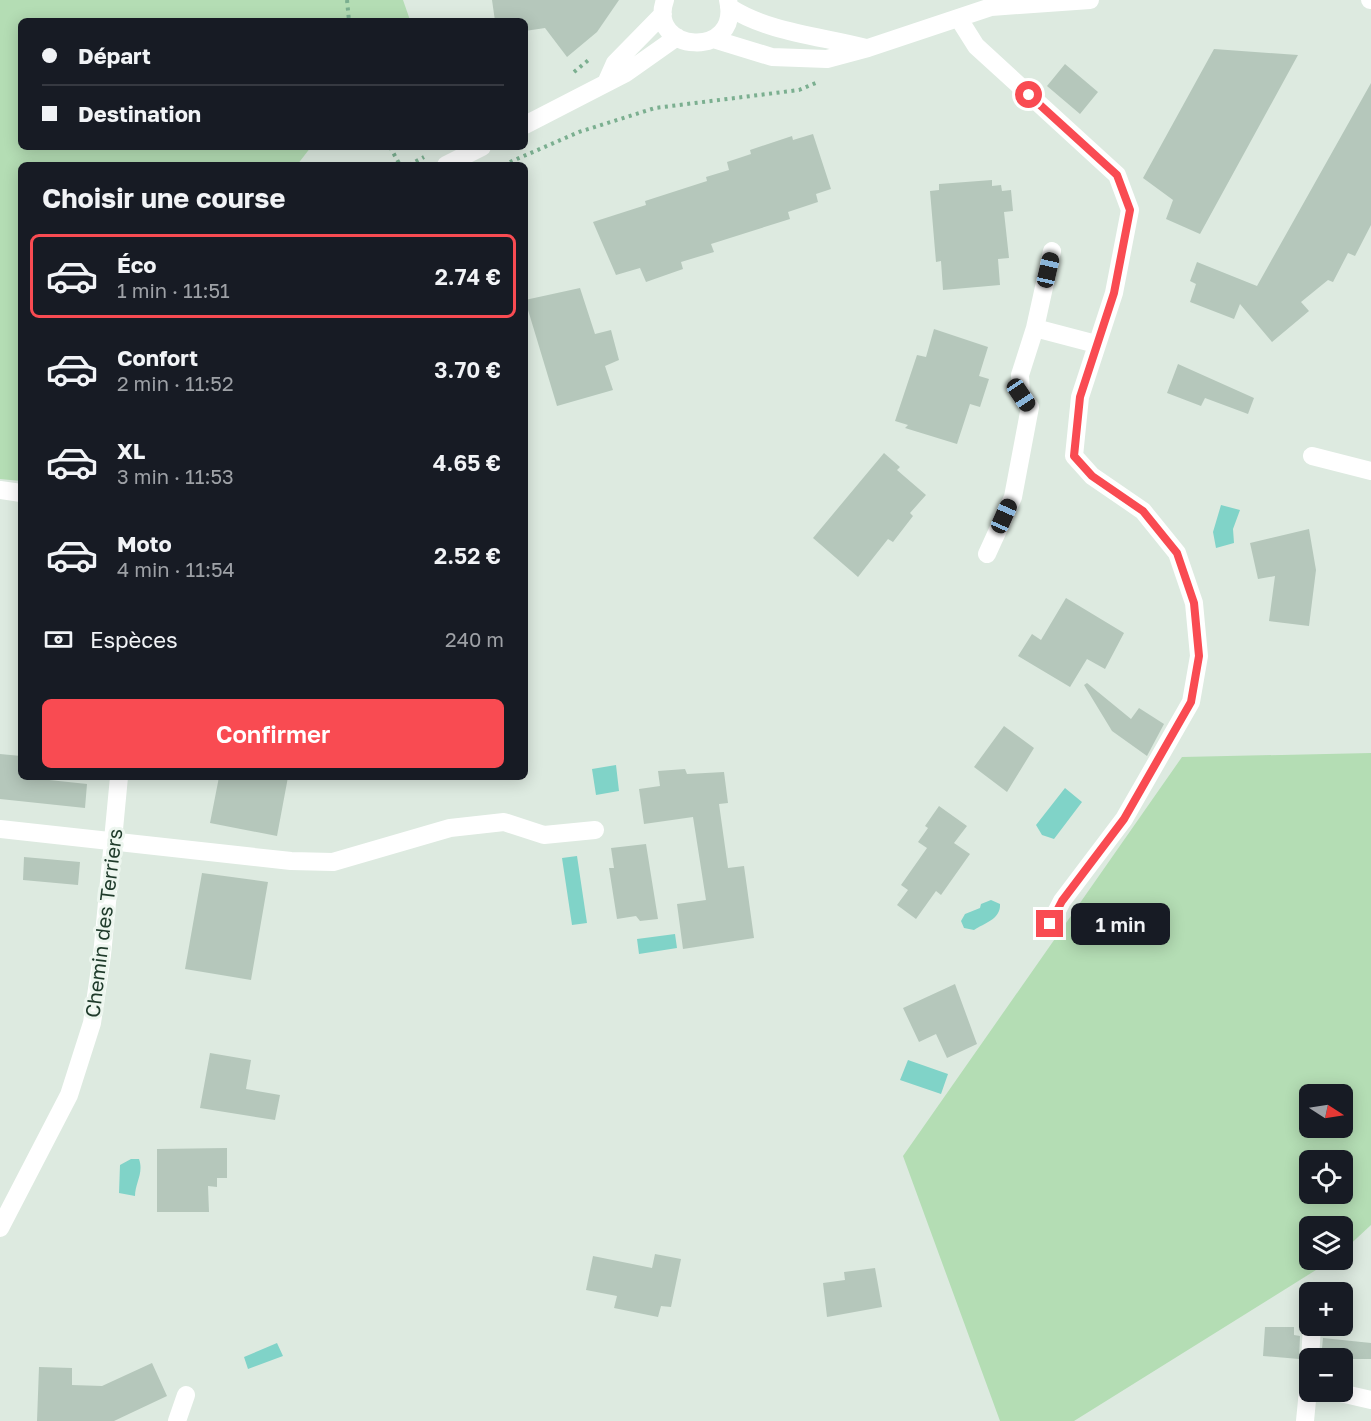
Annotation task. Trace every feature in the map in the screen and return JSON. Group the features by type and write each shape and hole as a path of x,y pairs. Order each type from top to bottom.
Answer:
{"street":[{"path":"713,39 772,57 826,59 959,19 992,3 1090,0"},
{"path":"664,7 665,23 677,37 695,44 713,39 723,31 728,20 729,3"},
{"path":"729,3 745,17 777,28 868,48"},
{"path":"607,81 615,63 664,7"},
{"path":"959,19 976,46 1117,175 1130,210 1114,293 1080,397 1074,456 1092,476 1143,511 1177,553 1194,603 1199,656 1191,702 1124,819 1062,901 1050,924"},
{"path":"528,123 626,73 677,37"},
{"path":"452,162 476,150"},
{"path":"987,554 1013,496 1030,407 1021,395 1020,375 1035,328 1052,251"},
{"path":"1035,328 1096,344"},
{"path":"1312,456 1371,471"},
{"path":"0,490 18,493"},
{"name":"Chemin des Terriers","path":"2,1218 69,1095 92,1023 102,956 118,780"},
{"path":"0,829 291,861 333,862 450,828 504,822 544,835 594,830"},
{"path":"177,1421 186,1395"},
{"path":"1353,1396 1371,1400"},
{"path":"1305,1421 1307,1402"}],"path":[{"path":"347,0 349,18"},
{"path":"572,74 598,52"},
{"path":"509,162 579,132 655,108 799,90 820,80"}],"green space":[{"path":"0,0 403,0 409,18 18,18 18,150 309,150 299,162 18,162 18,481 0,479"},
{"path":"1371,753 1371,1225 1353,1242 1353,1216 1299,1216 1299,1270 1316,1270 1074,1421 1000,1421 903,1156 1182,757"}],"water":[{"path":"1221,505 1240,510 1233,529 1234,543 1216,548 1213,532"},
{"path":"616,765 619,791 596,795 592,769"},
{"path":"1065,788 1082,802 1054,839 1042,835 1036,825"},
{"path":"577,856 587,923 572,925 562,858"},
{"path":"991,900 1000,904 995,917 974,930 964,928 961,921 965,914 980,908 981,904"},
{"path":"675,934 677,948 639,954 637,939"},
{"path":"908,1060 948,1074 941,1094 900,1080"},
{"path":"131,1159 139,1159 140,1164 135,1196 119,1193 120,1165"},
{"path":"277,1343 283,1356 248,1369 244,1357"}],"building":[{"path":"492,0 619,0 597,32 567,57 545,28 528,31 528,18 495,18"},
{"path":"1214,49 1298,55 1200,234 1166,219 1173,200 1143,178"},
{"path":"1065,64 1098,92 1080,114 1047,86"},
{"path":"1371,83 1371,225 1355,256 1348,253 1333,282 1328,280 1301,302 1309,311 1272,342 1240,304 1234,319 1190,302 1196,284 1190,281 1197,262 1257,286"},
{"path":"813,134 831,189 816,194 818,202 788,212 790,219 711,244 714,252 681,262 683,269 646,282 640,268 616,275 593,222 646,205 645,201 707,181 706,177 729,170 727,162 751,154 750,150 792,136 793,140"},
{"path":"992,180 992,186 1001,185 1002,191 1011,190 1013,211 1004,212 1009,258 998,259 1000,285 943,290 941,261 936,262 930,191 939,190 939,184"},
{"path":"580,288 595,334 611,330 619,360 605,366 613,390 557,406 528,310 528,299"},
{"path":"934,329 988,347 979,376 989,379 980,407 970,404 957,444 905,428 908,425 895,421 917,355 926,357"},
{"path":"1178,364 1254,398 1248,414 1205,398 1201,406 1167,393"},
{"path":"884,453 900,467 897,470 926,495 910,513 913,516 893,542 888,539 858,577 813,538"},
{"path":"1309,529 1316,570 1309,626 1269,621 1275,576 1258,579 1250,543"},
{"path":"1066,598 1124,633 1105,669 1087,659 1070,687 1018,656 1032,634 1041,640"},
{"path":"1087,683 1131,719 1139,708 1164,724 1147,756 1112,731 1084,685"},
{"path":"1004,726 1034,748 1007,792 974,767"},
{"path":"0,754 18,756 18,780 49,780 87,784 85,808 0,799"},
{"path":"685,769 687,774 724,772 728,803 719,804 728,868 744,866 754,938 683,949 677,904 706,900 693,817 644,824 639,789 660,786 658,771"},
{"path":"218,780 287,780 277,836 210,823"},
{"path":"939,806 967,826 954,843 970,854 941,895 936,891 916,919 897,905 908,890 901,885 927,848 918,842 928,828 925,826"},
{"path":"646,844 658,919 640,921 636,916 617,919 609,868 614,868 611,848"},
{"path":"24,857 80,862 78,885 23,880"},
{"path":"202,873 268,882 251,980 185,969"},
{"path":"955,984 977,1044 947,1058 936,1034 919,1042 903,1008"},
{"path":"210,1053 251,1060 246,1089 280,1095 275,1120 200,1108"},
{"path":"227,1148 227,1178 217,1178 217,1187 208,1186 209,1212 157,1212 157,1149"},
{"path":"655,1254 681,1259 671,1307 661,1306 658,1317 614,1308 617,1296 586,1290 593,1256 652,1268"},
{"path":"875,1268 882,1307 827,1317 823,1283 845,1280 844,1272"},
{"path":"1265,1327 1294,1327 1294,1335 1300,1336 1299,1359 1263,1356"},
{"path":"1323,1338 1371,1343 1371,1359 1353,1359 1353,1348 1322,1348"},
{"path":"152,1363 167,1396 114,1421 37,1421 39,1367 72,1368 72,1385 102,1386"}],"route":[{"path":"1029,95 1117,175 1130,210 1114,293 1080,397 1074,456 1092,476 1143,511 1177,553 1194,603 1199,656 1191,702 1124,819 1062,901 1050,924"}]}
